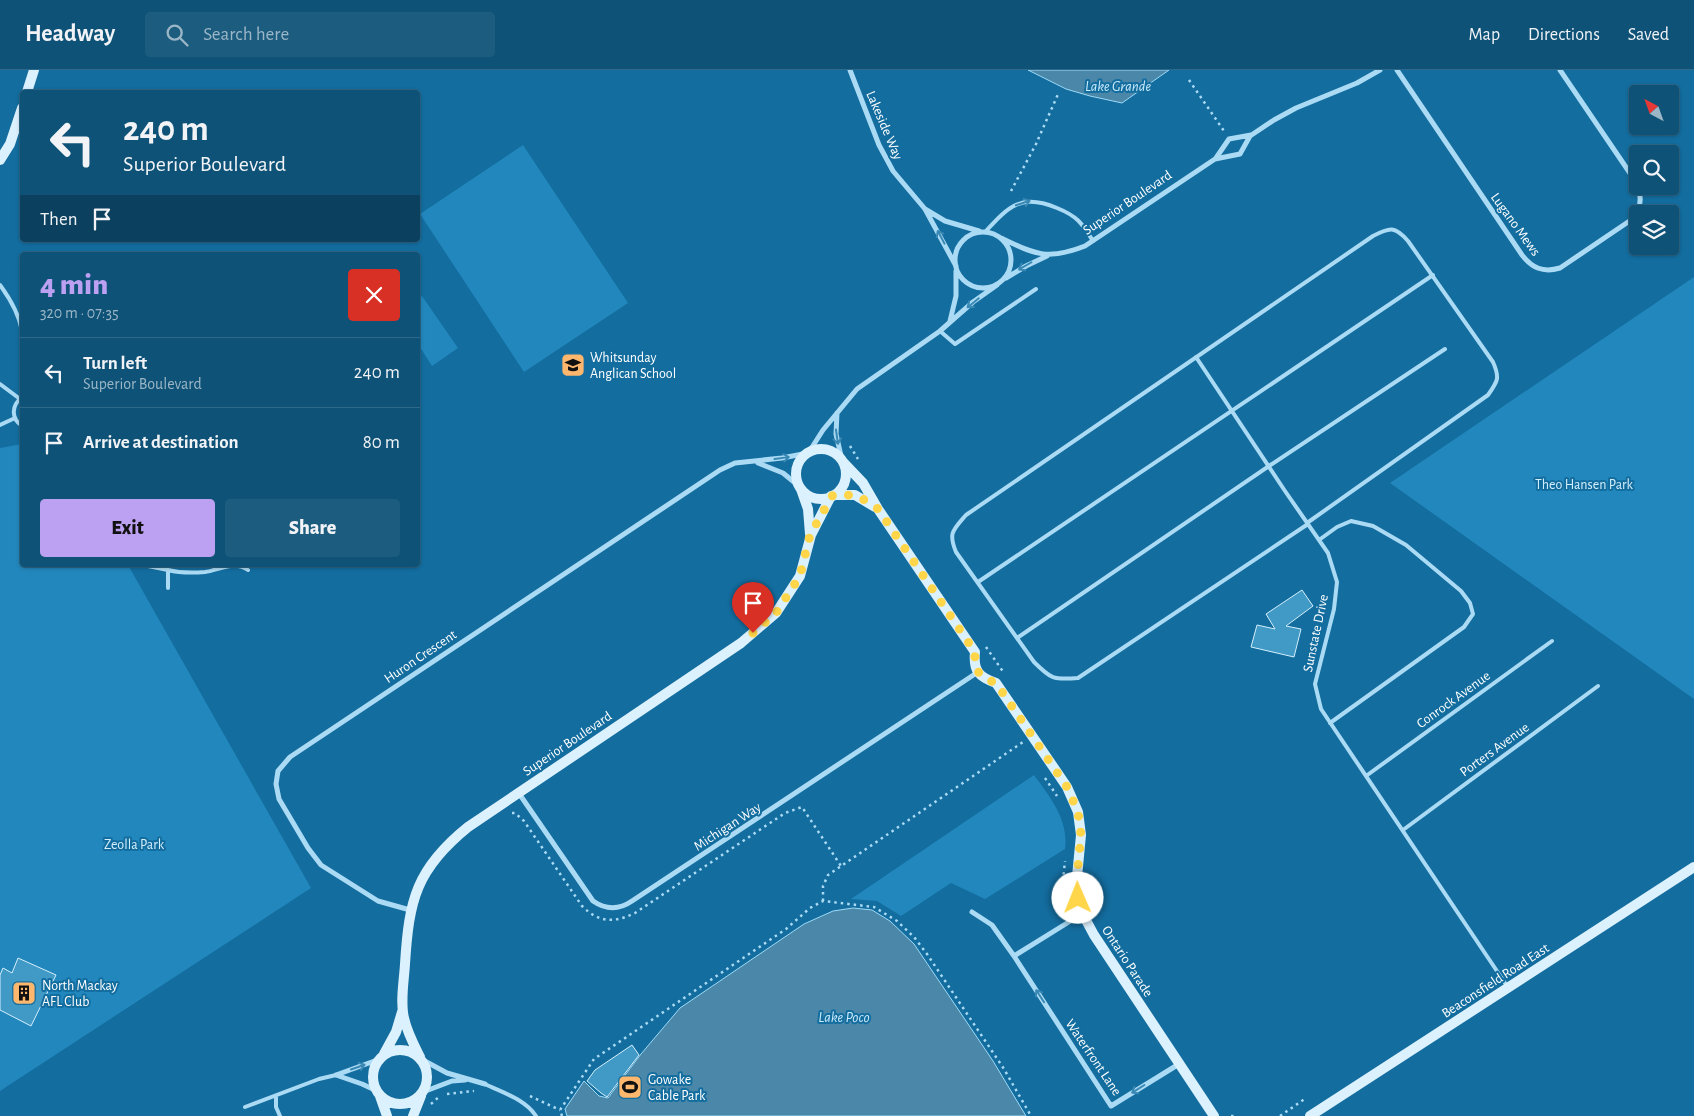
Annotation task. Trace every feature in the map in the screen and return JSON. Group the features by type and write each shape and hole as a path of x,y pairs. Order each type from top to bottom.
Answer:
{"street":[{"path":"29,90 34,70"},
{"name":"Lakeside Way","path":"850,70 879,145 893,171 925,209 956,267"},
{"name":"Superior Boulevard","path":"809,452 823,430 864,382 940,331 1000,283 1026,266 1050,255 1075,250 1094,241 1215,159 1229,139 1252,135 1284,114 1345,88 1380,70"},
{"name":"Lugano Mews","path":"1397,70 1522,255 1535,268 1547,271 1560,268 1630,220 1637,213 1640,205 1640,195"},
{"name":"Lugano Mews","path":"1560,70 1629,173"},
{"path":"0,160 10,144 20,114"},
{"name":"Superior Boulevard","path":"1215,159 1240,154 1252,135"},
{"name":"Lakeside Way","path":"925,209 945,221 984,232"},
{"path":"950,322 956,296 956,267 956,251 962,241 972,234 984,232 999,237 1010,250 1012,261 1009,272 1000,283 986,289 970,286 961,278 956,267"},
{"name":"Superior Boulevard","path":"999,237 1031,250 1050,255"},
{"path":"838,413 836,438 842,461 863,484 975,652 974,664 978,672"},
{"path":"833,496 840,490 845,481 846,470 842,461 839,456 830,450 819,449 809,452 797,468 797,478 801,488 812,497 821,499 833,496 855,495 863,498 878,509"},
{"name":"Huron Crescent","path":"410,910 378,901 321,865 308,848 279,799 276,784 278,771 290,758 324,734 713,474 730,465 809,452"},
{"name":"Huron Crescent","path":"755,462 783,473 801,488"},
{"name":"Superior Boulevard","path":"801,488 808,509 810,535"},
{"name":"Superior Boulevard","path":"420,1058 404,1018 403,1009 407,932 410,910 424,875 442,850 468,827 518,792 741,643 776,613 800,576 810,535 833,496"},
{"name":"Ontario Parade","path":"978,672 984,678 996,683 1067,787 1078,812 1081,835 1076,887 1080,909 1094,935 1214,1116"},
{"name":"Michigan Way","path":"518,792 593,901 605,907 620,907 626,905 769,812 978,672"},
{"name":"Beaconsfield Road East","path":"1310,1116 1694,867"},
{"name":"Waterfront Lane","path":"972,912 992,925 1111,1106 1179,1063"},
{"path":"1014,956 1083,914"},
{"name":"Superior Boulevard","path":"382,1057 396,1032 403,1009"},
{"path":"336,1075 382,1057 392,1051 404,1050 413,1052 442,1071 485,1084"},
{"path":"382,1057 375,1066 373,1075 374,1084 387,1116"},
{"path":"413,1116 428,1077 426,1067 420,1058"},
{"path":"336,1075 362,1084 379,1093 389,1102 400,1104 410,1102 422,1092 452,1081 473,1081"}],"lane":[{"path":"984,232 999,217 1014,206 1022,202 1034,200 1074,216 1094,241"},
{"path":"1387,228 1400,231 1493,362 1498,373 1496,383 1488,395 1308,523 1078,678 1060,680 1048,676 1034,662 956,552 951,539 954,528 966,515 1196,357 1387,228"},
{"path":"978,582 1432,275"},
{"path":"0,285 20,318"},
{"path":"940,331 955,344 1036,289"},
{"path":"1017,638 1269,466 1445,349"},
{"name":"Sunstate Drive","path":"1196,357 1328,553 1336,582 1334,609 1315,684 1321,709 1509,988"},
{"path":"0,384 20,397"},
{"path":"20,399 14,407 15,418 20,424"},
{"path":"0,425 15,418"},
{"path":"1319,540 1337,528 1351,522 1373,526 1406,545 1461,591 1470,603 1473,614 1464,627 1330,723"},
{"path":"153,567 194,573 208,572 226,567"},
{"path":"241,567 248,570"},
{"path":"168,570 168,588"},
{"name":"Conrock Avenue","path":"1366,776 1552,641"},
{"name":"Porters Avenue","path":"1402,830 1598,686"},
{"path":"245,1107 336,1075"},
{"path":"485,1084 522,1102 536,1116"},
{"path":"276,1096 276,1107 280,1116"}],"path":[{"path":"1189,80 1224,131"},
{"path":"1011,191 1036,144 1059,92"},
{"path":"836,438 848,440 850,448 861,464"},
{"path":"982,641 1004,673"},
{"path":"823,901 822,890 826,879 842,866 1032,736"},
{"path":"506,812 515,813 524,820 582,906 590,914 604,919 616,920 635,913 785,813 802,807 842,866"},
{"path":"562,1116 560,1110 594,1059 786,930 810,908 823,901 828,901 874,907 892,918 914,937 928,954 1004,1070 1031,1116"},
{"path":"1280,1116 1306,1098"}],"green space":[{"path":"523,145 628,303 524,372 420,214"},
{"name":"Theo Hansen Park","path":"1694,277 1694,699 1390,483"},
{"path":"422,296 458,348 432,366 420,347 420,298"},
{"name":"Zeolla Park","path":"20,444 20,567 129,567 311,888 0,1091 0,448"},
{"path":"1034,775 1057,809 1064,828 1065,849 985,899 951,883 901,916 877,901 851,899"}],"water":[{"name":"Lake Grande","path":"1028,70 1169,70 1122,103 1066,89"},
{"name":"Lake Poco","path":"853,908 872,910 890,921 914,944 993,1061 1026,1116 567,1116 565,1109 584,1081 599,1096 608,1098 641,1054 680,1008 804,924 833,911"}],"building":[{"path":"1302,590 1313,606 1286,626 1301,629 1294,657 1251,647 1257,625 1275,629 1266,614"},
{"name":"North Mackay AFL Club","path":"18,958 56,975 31,1026 0,1010 0,975 3,968 12,973"},
{"path":"632,1045 639,1055 607,1097 587,1081 595,1070"}],"place":[{"name":"Whitsunday Anglican School","path":"573,365"},
{"name":"North Mackay AFL Club","path":"24,993"},
{"name":"Gowake Cable Park","path":"630,1087"}],"route":[{"path":"753,633 776,613 800,576 810,535 832,496 855,495 863,498 878,509 975,652 974,664 978,672 984,678 996,683 1067,787 1078,812 1081,835 1076,887 1078,898"}]}
